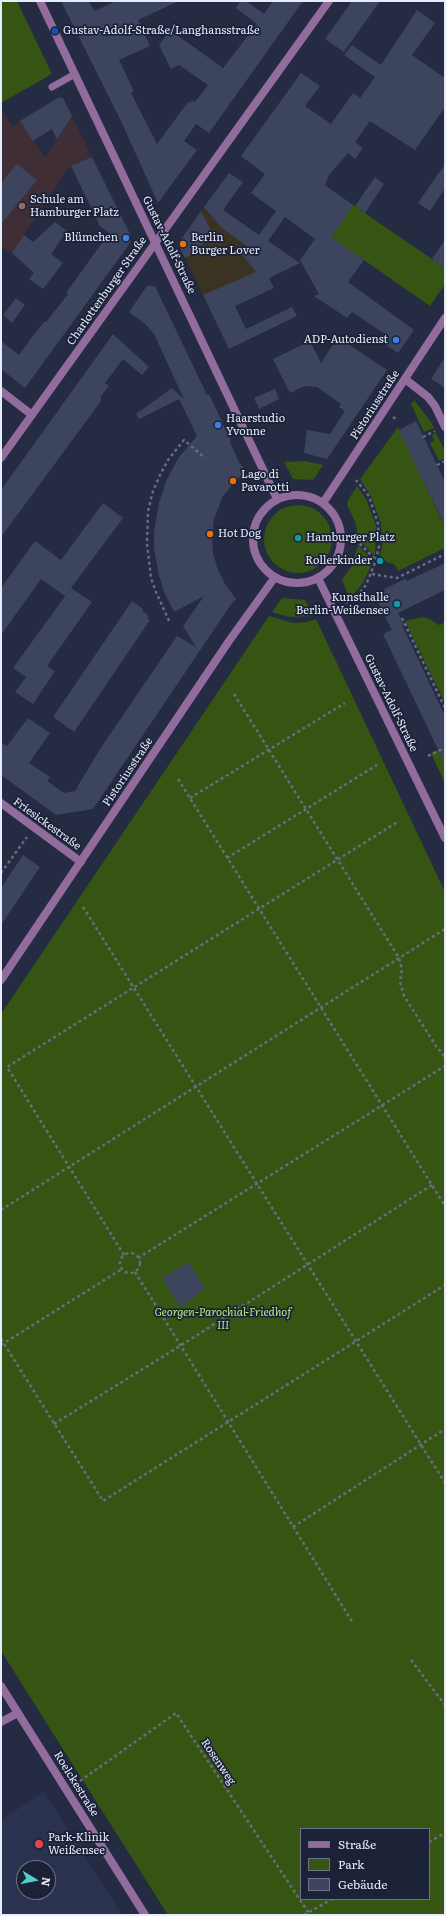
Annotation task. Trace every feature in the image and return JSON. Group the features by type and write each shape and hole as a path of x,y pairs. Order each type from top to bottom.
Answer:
{"street":[{"name":"Gustav-Adolf-Straße","path":"40,1 278,499"},
{"name":"Charlottenburger Straße","path":"1,458 329,1"},
{"name":"Pistoriusstraße","path":"323,503 444,320"},
{"path":"405,379 428,397 435,406 445,427"},
{"path":"1,391 32,415"},
{"path":"296,495 310,497 323,503 333,514 339,526 341,541 338,555 331,567 318,578 307,582 293,583 275,577 264,568 258,560 255,552 253,533 260,515 266,508 278,499 296,495"},
{"name":"Pistoriusstraße","path":"1,980 229,641 275,577"},
{"name":"Gustav-Adolf-Straße","path":"318,578 442,825 445,838"},
{"name":"Friesickestraße","path":"1,803 81,862"},
{"name":"Roelckestraße","path":"1,1686 145,1915"},
{"path":"1,1722 18,1713"}],"lane":[{"path":"52,87 75,74"}],"path":[{"path":"393,417 397,420"},
{"path":"169,620 156,592 152,578 147,544 148,511 153,491 161,473 168,460 184,440 205,458"},
{"path":"437,465 445,461"},
{"path":"346,603 358,595 372,574 379,546 378,524 369,496 356,480"},
{"path":"354,542 359,543 376,560"},
{"path":"372,574 397,578 445,554"},
{"path":"402,618 445,708"},
{"path":"234,694 337,861 400,958 402,969 400,982 401,988 436,1046 445,1057"},
{"path":"190,798 345,703"},
{"path":"428,756 445,748"},
{"path":"227,858 377,765"},
{"path":"178,779 445,1206"},
{"path":"124,1255 7,1067 260,910 399,821"},
{"path":"1,873 27,837"},
{"path":"82,907 445,1483"},
{"path":"1,1210 445,930"},
{"path":"138,1258 445,1066"},
{"path":"54,1424 180,1346 432,1185"},
{"path":"135,1272 126,1272 122,1269 120,1260 124,1255 130,1253 138,1258"},
{"path":"135,1272 139,1267 138,1258"},
{"path":"2,1344 122,1269"},
{"path":"135,1272 353,1623"},
{"path":"1,1339 2,1344 103,1501 445,1285"},
{"path":"293,1526 445,1429"},
{"path":"411,1660 445,1705"},
{"name":"Rosenweg","path":"80,1781 176,1713 309,1914"},
{"path":"430,1841 445,1833"},
{"path":"304,1915 309,1914 330,1900"}],"shaded area":[{"name":"Schule am Hamburger Platz","path":"1,110 13,127 20,121 45,157 72,116 92,157 68,168 12,253 1,247"},
{"path":"209,201 300,263 209,307 178,244"},
{"name":"Park-Klinik Weißensee","path":"44,1792 122,1915 1,1915 1,1820"}],"green space":[{"path":"5,1 17,1 52,74 1,103 1,3"},
{"path":"353,205 445,268 445,284 430,306 331,237"},
{"path":"414,400 434,428 424,432 411,404"},
{"path":"398,427 445,527 445,548 398,571 395,565 379,559 382,546 381,524 371,496 360,479"},
{"path":"436,433 445,451 445,458 439,461 430,443 434,441 432,435"},
{"path":"305,461 323,465 313,480 293,479 284,462"},
{"path":"357,486 366,499 376,525 375,556 358,539 356,524 347,505 348,500"},
{"path":"291,505 305,505 317,510 327,520 332,532 332,546 327,558 317,568 305,573 291,573 279,568 269,558 264,546 264,532 269,520 279,510"},
{"path":"358,545 373,561 363,583 350,599 342,580 351,567"},
{"path":"282,598 305,600 313,616 289,617 272,612"},
{"name":"Georgen-Parochial-Friedhof III","path":"269,616 293,623 307,622 316,619 445,892 445,1915 168,1915 1,1651 1,1014"},
{"path":"423,617 439,625 445,622 445,703 405,621"},
{"path":"445,746 445,783 431,753"}],"building":[{"path":"61,1 88,1 95,11 116,1 179,1 138,20 150,46 119,60 134,91 131,93 157,144 188,102 190,103 192,100 195,102 208,85 179,65 171,69 159,45 170,30 223,68 257,24 236,8 240,1 246,1 264,14 273,1 303,1 209,133 196,124 184,141 197,150 158,203 121,121"},
{"path":"352,1 380,1 344,52 325,39"},
{"path":"417,10 435,23 412,55 445,78 445,107 415,150 370,121 355,142 363,148 355,159 348,153 329,175 325,185 353,205 331,237 364,260 348,282 414,330 398,353 380,341 385,334 352,312 347,318 314,296 319,294 300,260 315,239 285,217 268,241 300,263 269,278 274,288 235,306 246,329 292,307 297,316 229,349 203,295 256,272 242,254 248,247 221,227 204,207 229,173 243,182 223,210 259,235 276,211 251,193 265,174 241,156 301,73 320,86 305,106 331,124 353,93 360,98 375,77 344,55 352,45 381,65"},
{"path":"59,97 63,98 72,116 57,139 52,129 33,141 20,121"},
{"path":"92,157 131,236 130,243 25,388 1,369 1,341 19,355 35,333 45,321 46,322 68,294 66,293 109,233 100,226 71,166"},
{"path":"17,164 37,180 1,224 1,183"},
{"path":"445,164 445,188 430,211 418,203"},
{"path":"375,177 384,184 365,213 355,206"},
{"path":"201,211 212,233 206,242 198,246 200,251 185,258 178,244"},
{"path":"55,222 67,231 51,254 63,263 43,289 29,279 34,273 12,253 24,235 33,242"},
{"path":"445,240 445,268 432,259"},
{"path":"147,286 155,286 207,395 209,394 239,462 246,471 236,480 223,496 214,519 212,535 213,554 217,567 225,584 236,599 93,809 56,815 1,775 1,742 7,746 28,718 50,733 29,763 50,777 47,781 64,793 75,791 100,749 177,636 196,647 183,626 204,596 174,612 164,592 159,575 154,549 154,531 159,503 166,481 179,457 197,436 179,399 139,419 136,414 172,388 184,399 154,334 145,324 129,312"},
{"path":"16,298 25,305 12,323 3,315"},
{"path":"113,334 149,367 142,375 123,359 105,383 109,386 101,396 101,401 1,537 1,490"},
{"path":"338,337 387,370 327,459 304,453 307,430 330,434 345,411 339,407 341,404 317,387 305,386 290,393 273,359 310,341 321,363"},
{"path":"445,357 445,388 431,379"},
{"path":"275,389 279,399 259,409 254,398"},
{"path":"416,421 445,482 445,526 399,430"},
{"path":"103,503 123,518 65,596 41,579 1,635 1,588 35,541 61,560"},
{"path":"445,563 445,590 398,613 404,625 402,625 445,716 445,764 383,634 392,630 375,596 385,591 384,589 405,579 407,581"},
{"path":"71,588 92,602 47,666 55,671 33,704 15,692 26,677 13,668"},
{"path":"132,601 143,609 142,611 149,616 147,618 150,620 74,732 53,717"},
{"path":"23,855 40,867 1,925 1,888"},
{"path":"189,1262 205,1289 180,1307 162,1278"}],"place":[{"name":"Gustav-Adolf-Straße/Langhansstraße","path":"55,31"},
{"name":"Schule am Hamburger Platz","path":"22,206"},
{"name":"Blümchen","path":"126,238"},
{"name":"Berlin Burger Lover","path":"183,244"},
{"name":"ADP-Autodienst","path":"396,340"},
{"name":"Haarstudio Yvonne","path":"218,425"},
{"name":"Lago di Pavarotti","path":"233,481"},
{"name":"Hot Dog","path":"210,534"},
{"name":"Hamburger Platz","path":"298,538"},
{"name":"Rollerkinder","path":"380,561"},
{"name":"Kunsthalle Berlin-Weißensee","path":"397,604"},
{"name":"Park-Klinik Weißensee","path":"39,1844"}]}
